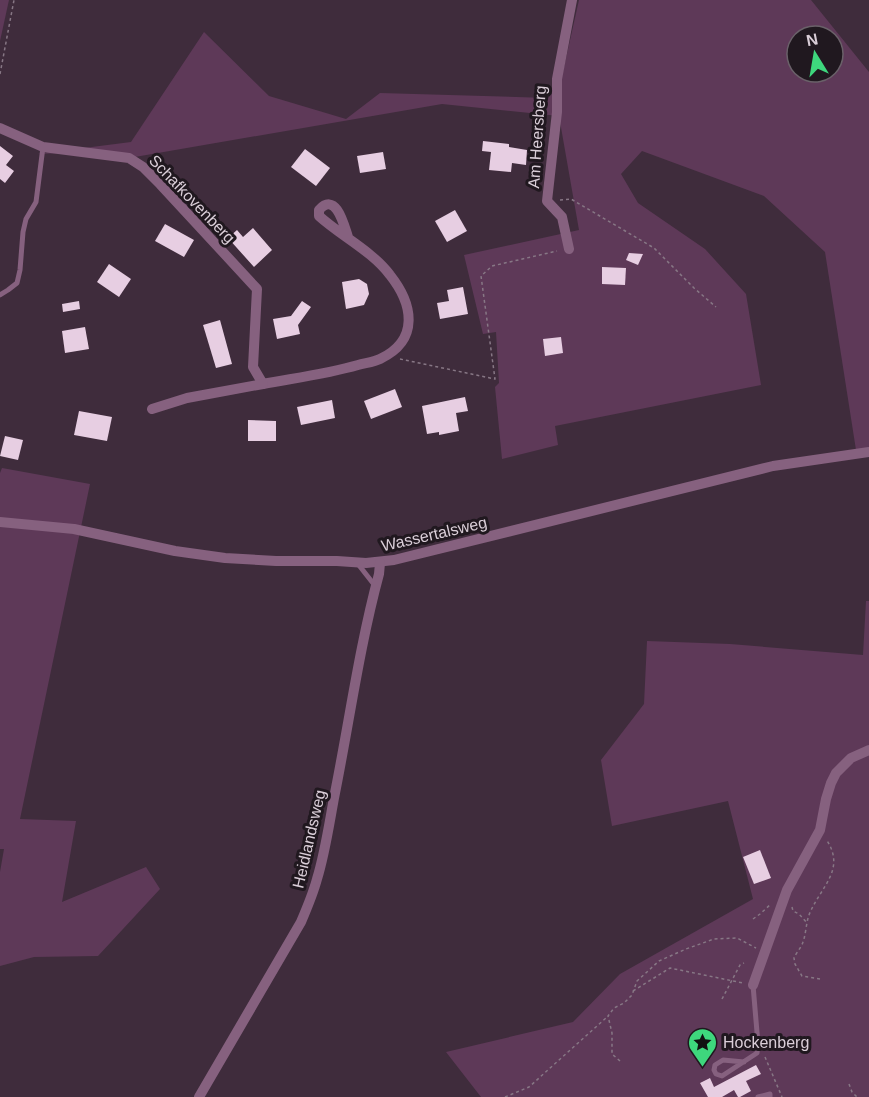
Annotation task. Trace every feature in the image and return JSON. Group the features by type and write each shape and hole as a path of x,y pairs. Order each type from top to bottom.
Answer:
{"street":[{"name":"Am Heersberg","path":"569,249 562,217 547,201 557,112 557,79 572,0"},
{"name":"Schafkovenberg","path":"0,128 43,147 129,158 143,167 257,289 253,367 263,384"},
{"path":"152,409 187,398 342,370 380,359 398,346 407,331 409,316 406,300 389,274 348,237"},
{"name":"Wassertalsweg","path":"0,522 74,529 175,551 225,558 380,563 773,466 869,452"},
{"name":"Heidlandsweg","path":"199,1097 301,922 318,878 357,670 380,574 380,563"},
{"path":"753,985 786,893 820,830 831,783 836,773 851,758 869,750"}],"lane":[{"path":"0,295 16,283 20,270 23,232 26,219 36,202 43,147"},
{"path":"357,562 376,587"},
{"path":"744,1062 723,1060 715,1065 714,1070 716,1074 722,1076 744,1062 757,1053 753,985"},
{"path":"758,1097 770,1094 770,1097"}],"path":[{"path":"0,74 15,0"},
{"path":"547,201 571,199 654,248 716,307"},
{"path":"384,356 495,379 481,276 492,266 569,249"},
{"path":"820,830 832,848 834,864 829,879 814,904 803,943 794,958 802,976 820,979"},
{"path":"753,919 786,893 793,911 807,923"},
{"path":"504,1097 529,1087 614,1008 624,1003 632,995 637,981 659,961 714,939 737,938 765,953"},
{"path":"722,999 740,966 744,963"},
{"path":"632,991 670,968 753,985"},
{"path":"608,1016 612,1033 612,1054 620,1061"},
{"path":"758,1044 782,1097"},
{"path":"849,1084 857,1097"}],"shaded area":[{"path":"0,0 9,0 0,41"},
{"path":"579,0 811,0 830,24 785,24 785,84 845,84 845,42 869,72 869,448 856,450 825,252 764,196 642,151 621,174 638,203 705,249 746,294 761,385 555,426 558,445 502,459 495,387 499,383 496,332 483,334 464,255 579,230 559,116 442,104 129,158 85,152 37,154 131,142 204,32 269,96 346,119 380,93 548,98 560,85"},
{"path":"2,468 90,484 20,819 76,821 62,902 146,867 160,889 98,956 34,957 0,966 0,872 4,849 0,849 0,473"},
{"path":"866,601 869,601 869,1097 481,1097 446,1052 573,1022 620,974 753,899 728,801 612,826 601,760 644,704 647,641 730,644 863,655"}],"building":[{"path":"483,141 509,144 509,147 527,150 526,165 512,163 511,172 489,170 491,152 482,151"},
{"path":"0,146 13,156 6,165 14,171 5,183 0,179"},
{"path":"305,149 330,168 316,186 291,167"},
{"path":"383,152 386,169 360,173 357,156"},
{"path":"455,210 467,231 447,242 435,221"},
{"path":"165,224 194,240 184,257 155,241"},
{"path":"253,228 272,250 254,267 228,238 237,230 243,237"},
{"path":"629,253 643,254 638,265 626,260"},
{"path":"109,264 131,279 119,297 97,282"},
{"path":"602,267 626,268 625,285 602,284"},
{"path":"359,279 367,284 369,294 364,305 346,309 342,282"},
{"path":"463,287 468,314 440,319 437,303 449,301 447,290"},
{"path":"79,301 80,309 63,312 62,304"},
{"path":"302,301 311,307 298,325 300,334 277,339 273,319 291,316"},
{"path":"220,320 232,364 216,368 203,325"},
{"path":"85,327 89,349 65,353 62,331"},
{"path":"561,337 563,353 545,356 543,339"},
{"path":"395,389 402,407 371,419 364,401"},
{"path":"465,397 468,411 456,413 459,431 439,435 439,432 427,434 422,406"},
{"path":"332,400 335,418 301,425 297,407"},
{"path":"79,411 112,417 107,441 74,435"},
{"path":"248,420 276,421 276,441 248,441"},
{"path":"5,436 23,440 18,460 0,456"},
{"path":"760,850 771,878 754,884 743,857"},
{"path":"756,1065 761,1074 746,1081 751,1091 740,1097 734,1090 722,1097 708,1097 700,1083 710,1078 714,1087"}],"place":[{"name":"Hockenberg","path":"702,1068"}]}
